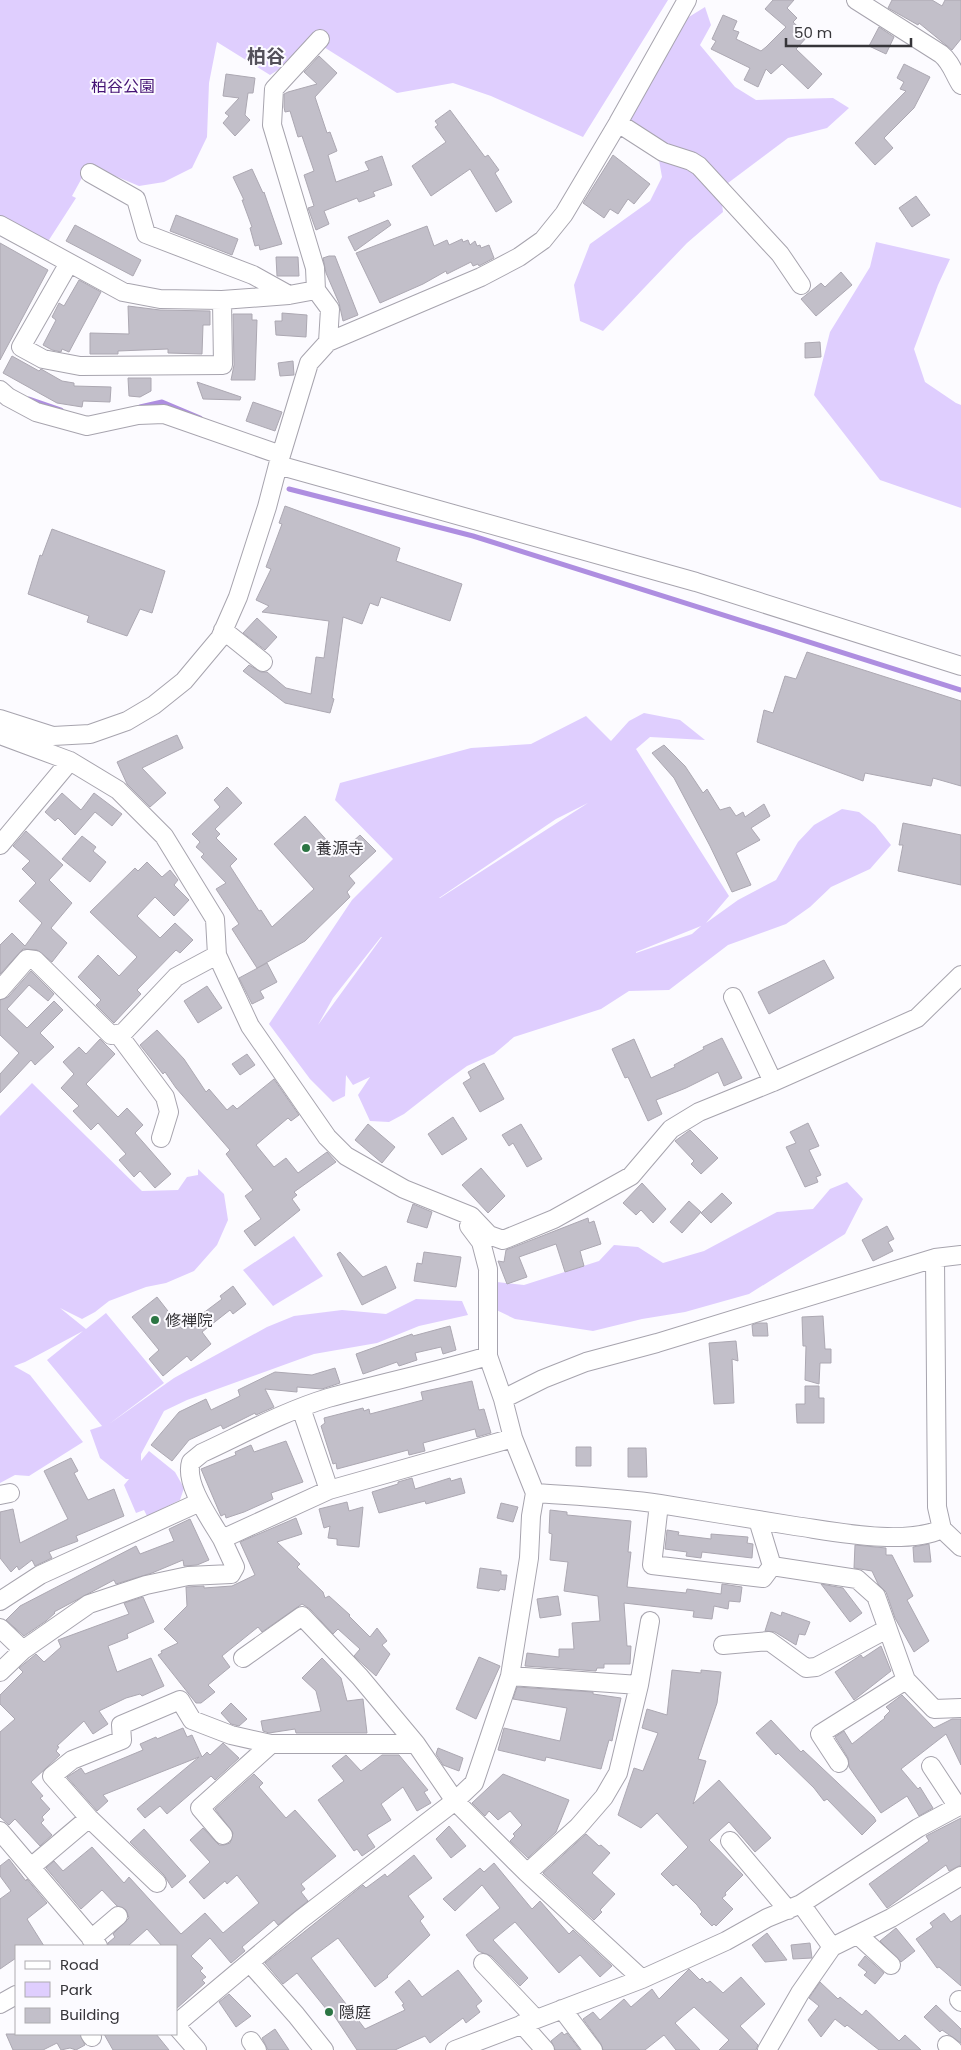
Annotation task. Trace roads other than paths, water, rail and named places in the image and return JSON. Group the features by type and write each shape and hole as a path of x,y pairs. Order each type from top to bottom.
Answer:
{"street":[{"path":"0,719 53,736 90,734 127,721 154,705 184,680 220,638 238,597 268,507 279,460 309,363 328,342 481,277 519,257 543,240 564,214 687,0"},
{"path":"856,0 941,54 948,60 952,72 961,85"},
{"path":"320,39 274,89 272,125 315,268 316,290 330,309 328,342"},
{"path":"618,123 663,152 691,161 699,166 780,254 801,285"},
{"path":"90,172 136,198 146,234 253,276 289,295"},
{"path":"0,225 124,292 160,298 222,300 289,295 316,290"},
{"path":"68,263 20,348 43,359 80,366 223,365 222,300"},
{"path":"0,390 8,398 36,412 88,426 138,415 164,414 279,460 696,582 961,666"},
{"path":"223,630 263,662"},
{"path":"0,735 70,761 118,790 164,836 215,919 217,955 250,1026 327,1136 346,1156 404,1189 471,1216 489,1236 503,1240 554,1219 631,1176 671,1129 699,1112 773,1082 916,1018 961,975"},
{"path":"0,844 70,761"},
{"path":"0,990 27,959 35,960 111,1035 123,1034 176,978 217,955"},
{"path":"733,997 773,1082"},
{"path":"118,1034 165,1097 169,1112 161,1138"},
{"path":"178,2023 300,1920 455,1801 474,1783 510,1676 529,1558 534,1493 513,1438 503,1399 488,1356 488,1269 481,1242 470,1228 462,1213"},
{"path":"503,1399 543,1379 586,1362 666,1340 935,1258 961,1255"},
{"path":"935,1258 937,1507 942,1529 961,1547"},
{"path":"0,1672 23,1650 89,1604 146,1585 188,1576 231,1574 235,1568 222,1539 200,1502 189,1475 191,1462 202,1453 301,1408 328,1398 453,1367 488,1356"},
{"path":"301,1408 329,1490"},
{"path":"222,1539 329,1490 513,1438"},
{"path":"534,1493 658,1504 838,1532 880,1536 916,1536 942,1529"},
{"path":"0,1601 40,1575 200,1502"},
{"path":"658,1504 652,1565 763,1578 772,1566"},
{"path":"758,1520 772,1566"},
{"path":"772,1566 857,1579 876,1596 906,1680 934,1709 961,1708"},
{"path":"243,1658 302,1616 360,1677 416,1744 455,1801 527,1873 642,1979"},
{"path":"527,1873 578,1827 604,1797 618,1773 639,1685 650,1621"},
{"path":"0,1628 23,1650"},
{"path":"723,1645 769,1642 806,1668 816,1667 887,1629"},
{"path":"510,1676 639,1685"},
{"path":"839,1763 820,1734 906,1680"},
{"path":"157,1883 89,1818 52,1776 72,1760 122,1740 122,1724 180,1700 192,1720 231,1735 271,1744 416,1744"},
{"path":"223,1836 200,1808 271,1744"},
{"path":"455,2050 476,2046 529,2021 642,1979 726,1941 767,1918 794,1907 918,1828 960,1806 931,1766"},
{"path":"31,1867 89,1818"},
{"path":"0,1831 95,1942 118,1916"},
{"path":"730,1841 832,1947"},
{"path":"767,2050 800,1993 832,1947 891,1918 961,1876"},
{"path":"858,1934 891,1965"},
{"path":"250,1963 324,2050"},
{"path":"483,1963 529,2021 545,2050"},
{"path":"0,2004 15,1996"},
{"path":"562,2009 593,2050"},
{"path":"178,2027 197,2050"}],"waterway":[{"path":"29,399 61,410"},
{"path":"140,407 162,402 200,418"},
{"path":"289,489 473,536 961,690"}],"place":[{"name":"養源寺","path":"306,848"},
{"name":"修禅院","path":"155,1320"},
{"name":"隠庭","path":"329,2012"}],"district":[{"name":"柏谷","path":"266,56"}],"park label":[{"name":"柏谷公園","path":"123,86"}]}
